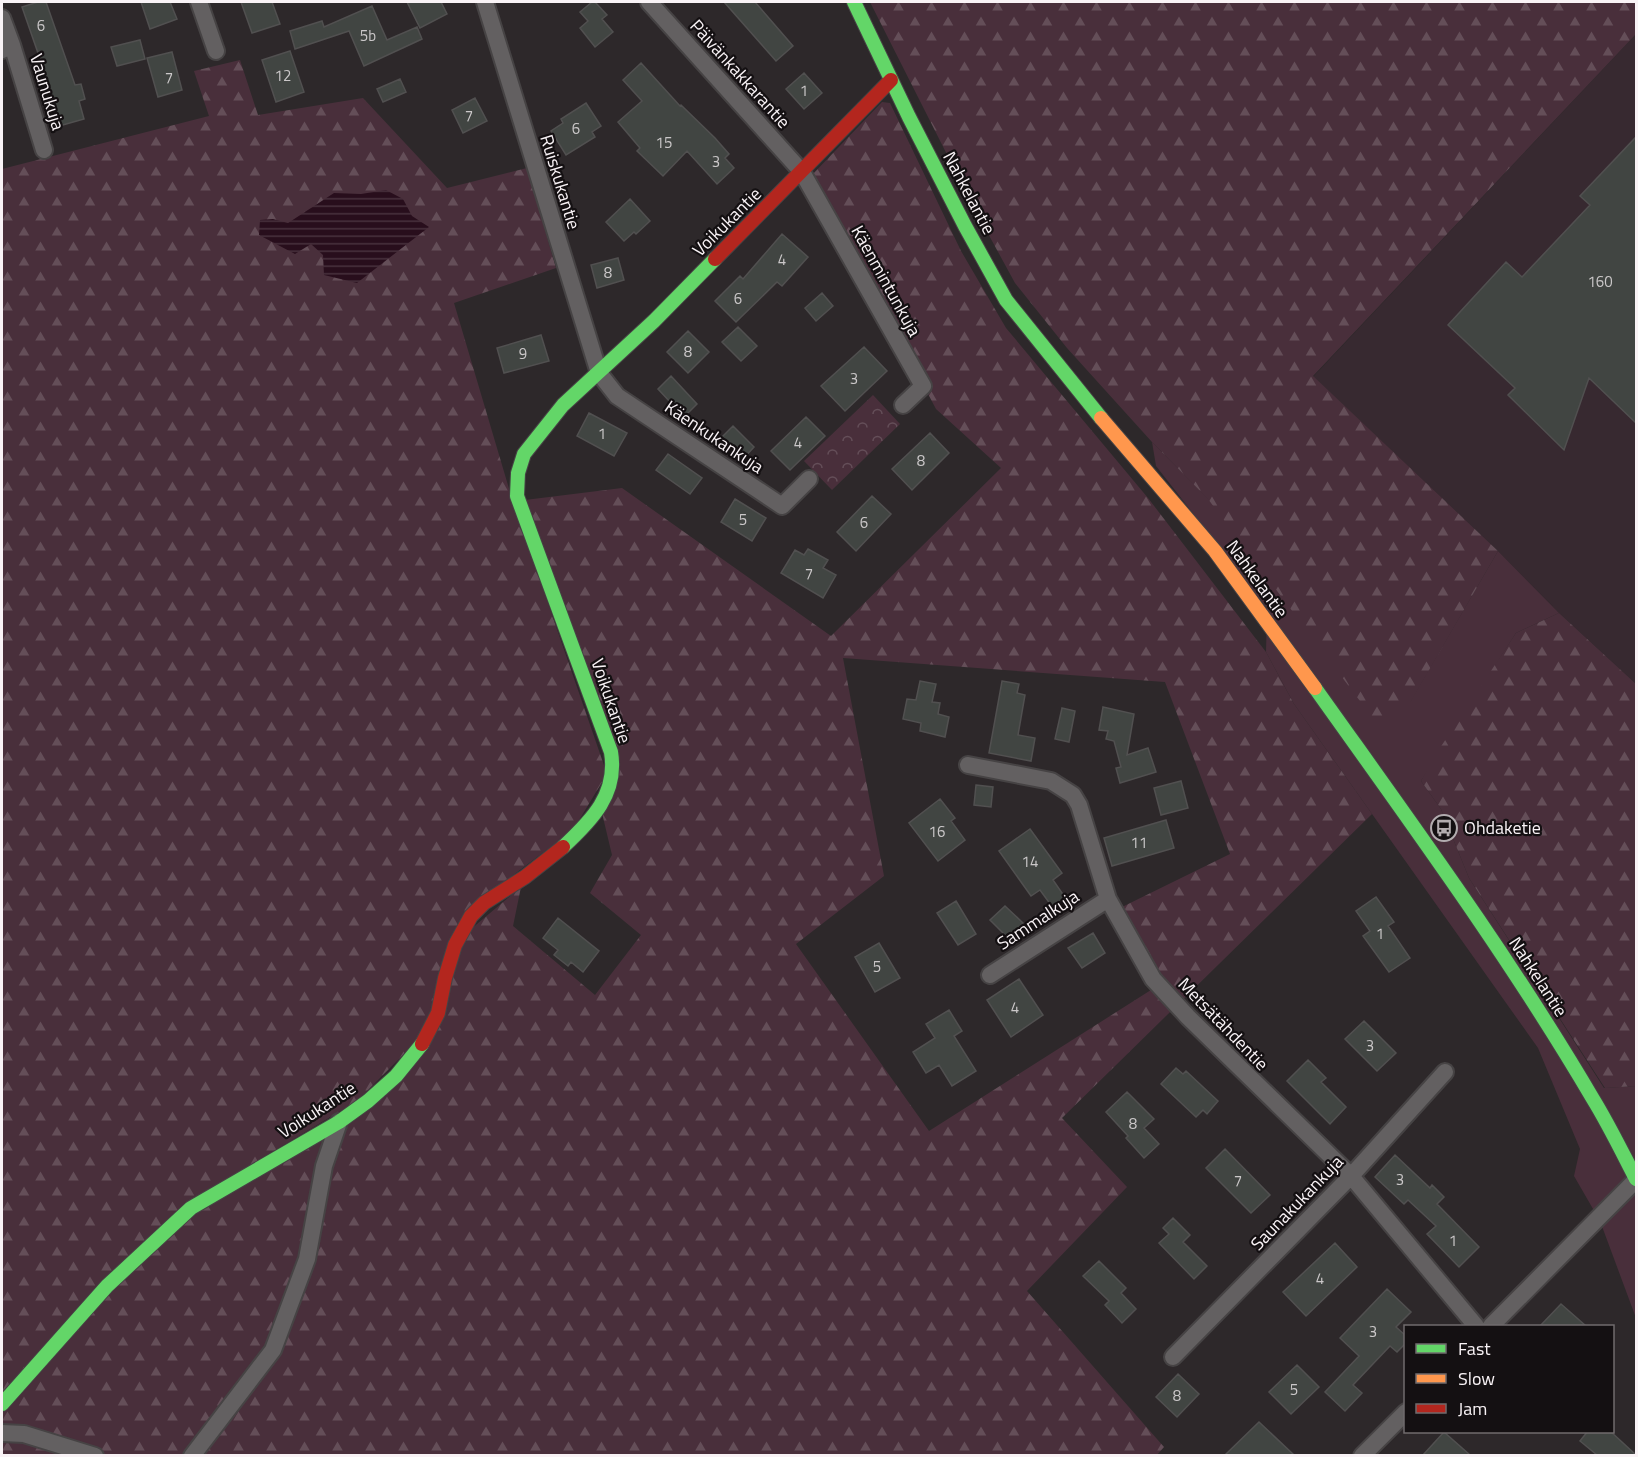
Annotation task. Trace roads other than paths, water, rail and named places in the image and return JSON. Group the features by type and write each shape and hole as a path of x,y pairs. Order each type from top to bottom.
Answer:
{"street":[{"path":"199,2 216,51"},
{"name":"Ruiskukantie","path":"485,2 598,373"},
{"name":"Päivänkakkarantie","path":"649,2 802,172"},
{"name":"Nahkelantie","path":"854,2 964,226 1006,300 1076,389 1215,551 1301,669 1463,896 1525,988 1594,1100 1636,1179"},
{"name":"Vaunukuja","path":"2,18 7,47 44,150"},
{"name":"Voikukantie","path":"2,1404 107,1286 191,1208 339,1122 362,1106 402,1069 425,1041 437,1016 447,968 459,932 480,907 526,876 578,833 601,805 613,775 611,752 518,496 518,473 524,454 563,405 654,321 891,80"},
{"name":"Käenmintunkuja","path":"802,172 923,386 903,405"},
{"name":"Käenkukankuja","path":"598,373 616,396 782,506 809,479"},
{"name":"Metsätähdentie","path":"968,765 1051,781 1073,795 1079,805 1108,899 1153,979 1219,1049 1351,1176 1475,1325"},
{"name":"Sammalkuja","path":"990,975 1108,899"},
{"name":"Saunakukankuja","path":"1173,1357 1351,1176 1445,1072"},
{"path":"192,1455 273,1350 307,1259 324,1166 339,1122"},
{"path":"1492,1325 1636,1179"},
{"path":"1362,1455 1404,1414"},
{"path":"2,1433 24,1434 95,1455"}],"place":[{"name":"Ohdaketie","path":"1444,828"}]}
